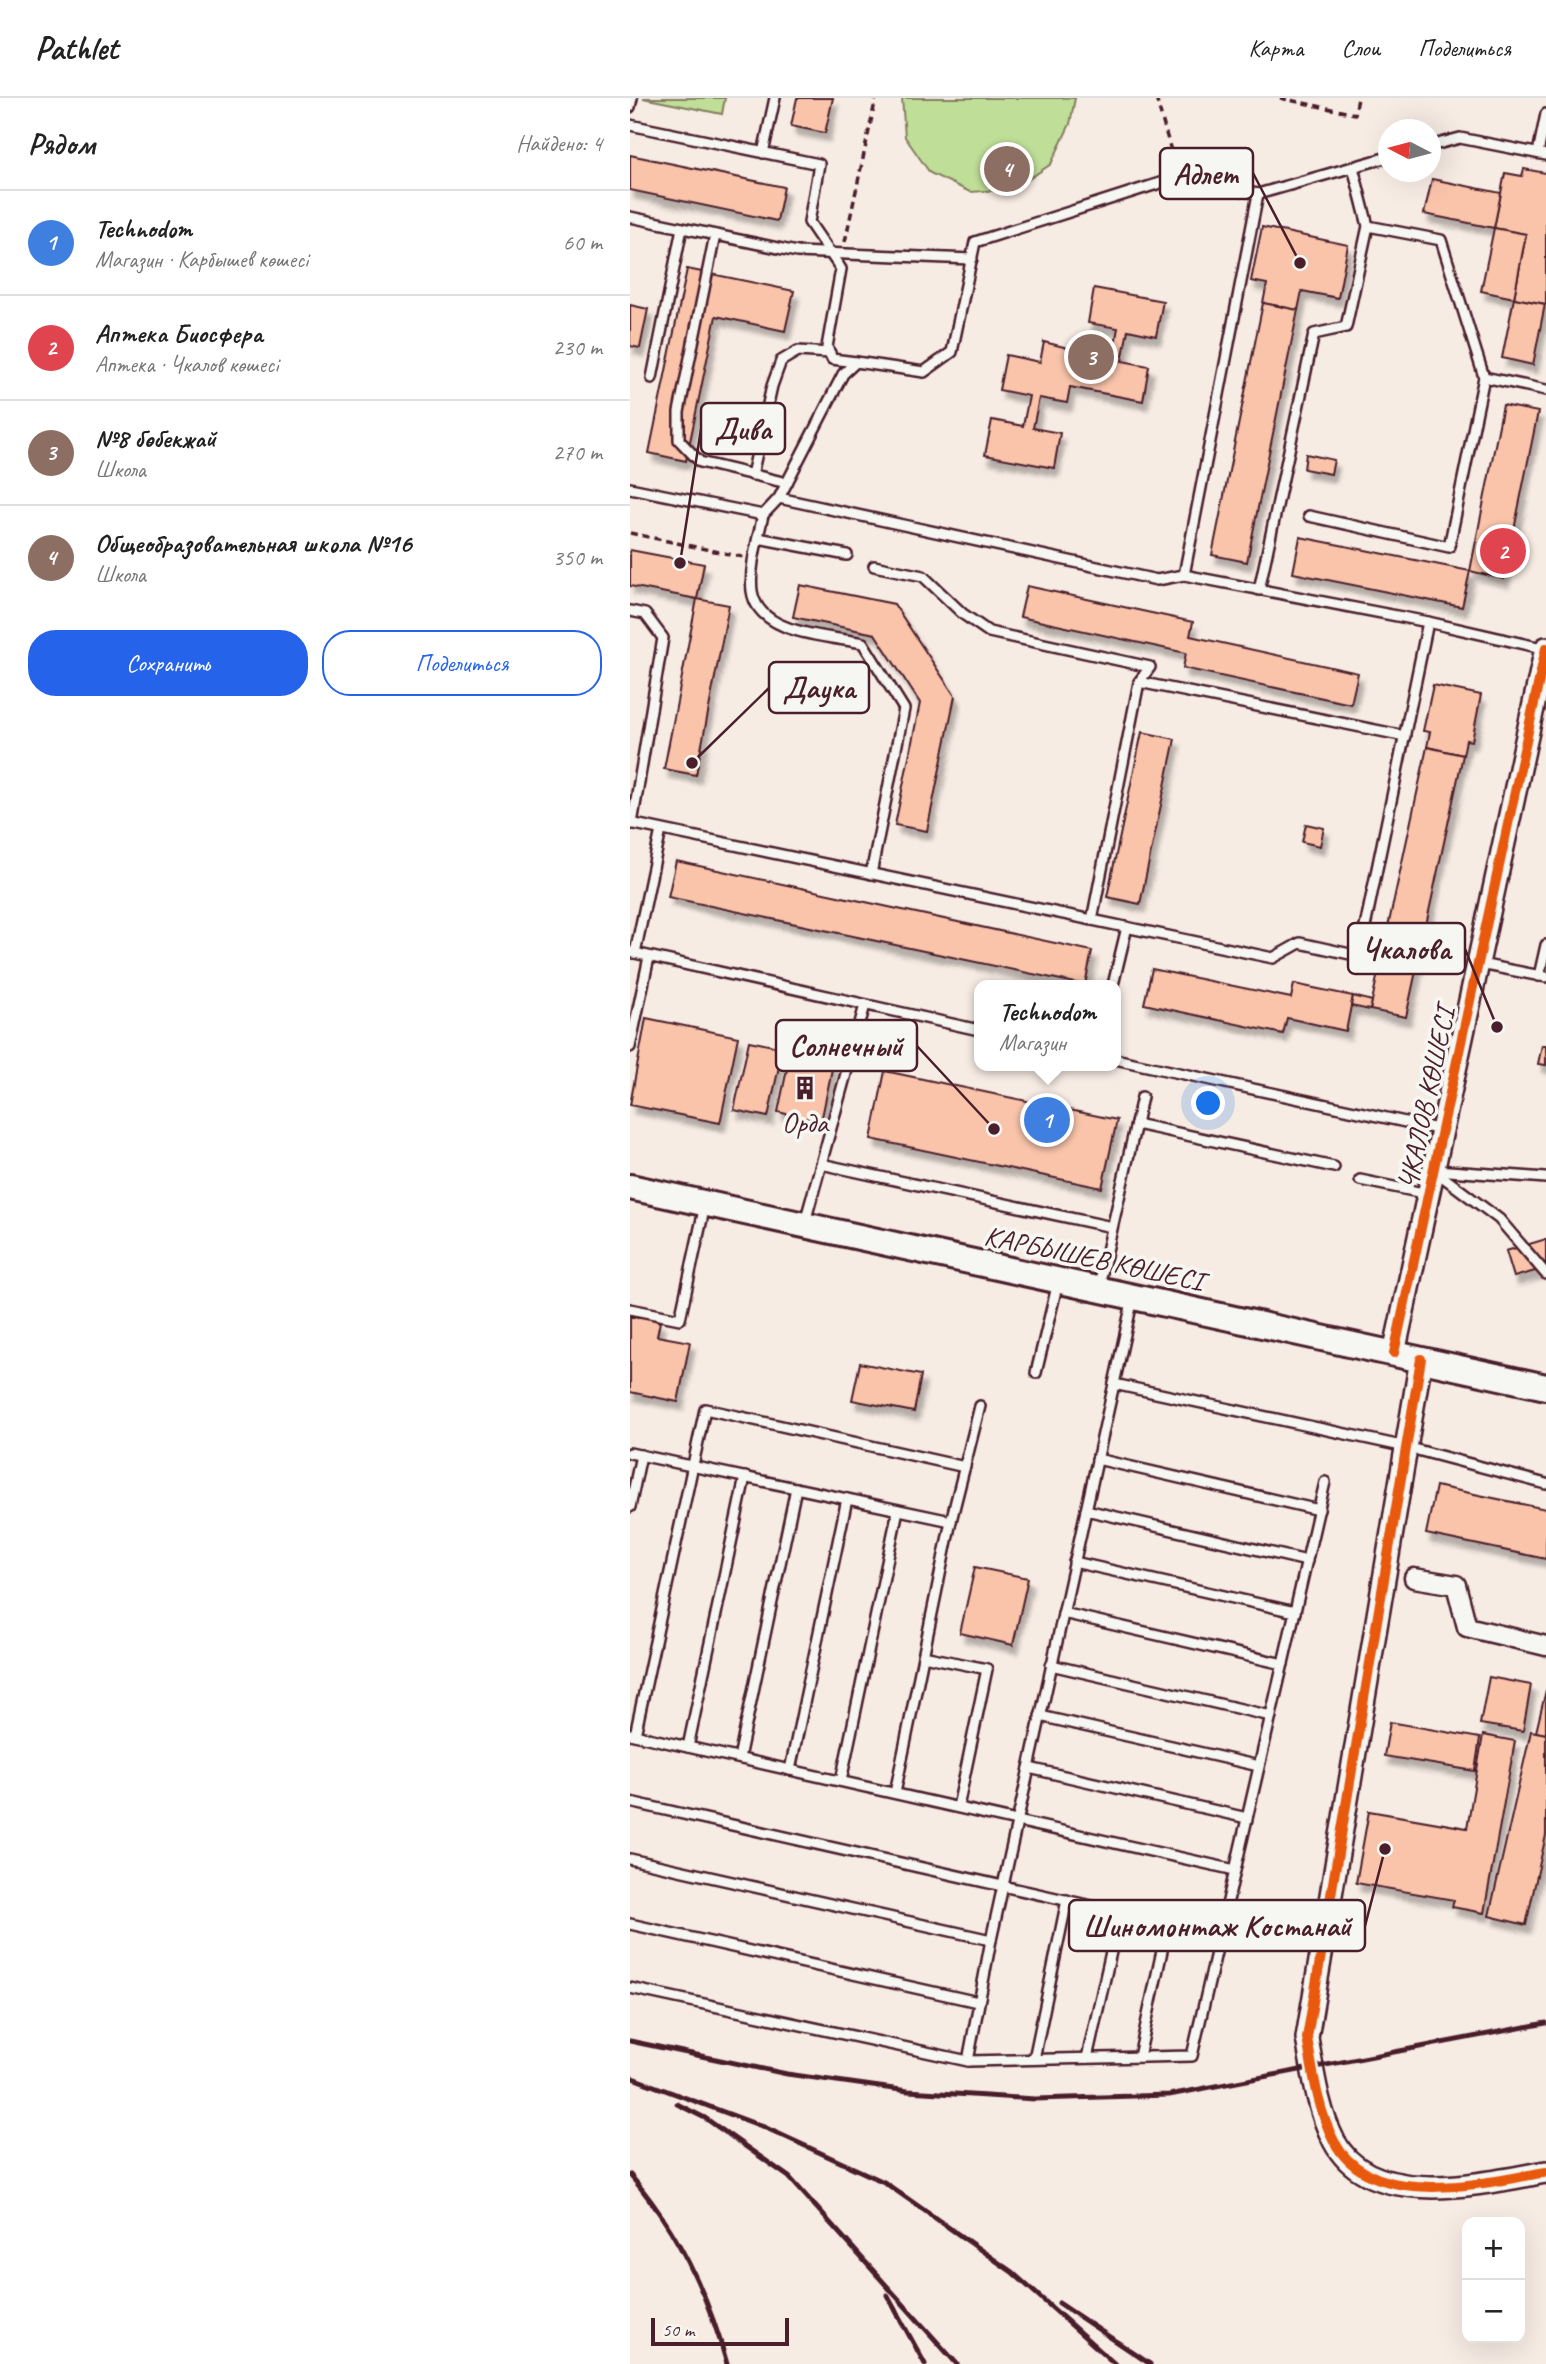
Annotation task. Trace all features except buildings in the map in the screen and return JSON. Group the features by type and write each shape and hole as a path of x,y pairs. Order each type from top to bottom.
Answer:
{"main road":[{"name":"КАРБЫШЕВ КӨШЕСІ","path":"630,1187 1546,1387"}],"street":[{"name":"ЧКАЛОВ КӨШЕСІ","path":"1394,1353 1478,963 1541,699 1546,648"},
{"path":"1421,1359 1307,2038 1315,2084 1334,2142 1353,2166 1403,2186 1459,2188 1546,2172"},
{"path":"1414,1578 1456,1585 1467,1627 1546,1646"}],"lane":[{"path":"630,107 632,98"},
{"path":"763,153 775,98"},
{"path":"1441,143 1460,138 1542,154 1546,114"},
{"path":"630,125 819,164 809,222 841,270 827,347 832,359 923,372 952,352 975,242 1178,177 1258,194 1378,160"},
{"path":"1259,590 1314,334 1346,327 1368,226 1353,167"},
{"path":"1184,575 1258,194"},
{"path":"630,217 797,252 972,259"},
{"path":"1309,516 1449,547 1484,377 1441,240 1368,226"},
{"path":"652,378 682,228"},
{"path":"715,235 679,412 679,440 700,462 787,483"},
{"path":"752,475 772,386 781,361 799,351 830,353"},
{"path":"856,362 843,374 779,498 763,515 752,592 758,607 771,620 783,626 863,643 904,709 871,874"},
{"path":"1484,377 1546,390"},
{"path":"630,488 763,515"},
{"path":"779,498 1157,580 1184,575 1428,622 1546,648"},
{"path":"758,538 847,555"},
{"path":"874,566 923,576 963,614 989,632 1150,667 1139,682 1092,920"},
{"path":"630,611 645,614 663,638 631,823 1273,958 1300,943 1359,956 1428,622"},
{"path":"1139,682 1405,736"},
{"path":"662,830 632,953 974,1029"},
{"path":"1114,980 1128,927"},
{"path":"1478,963 1543,977 1546,945"},
{"path":"630,1047 649,957"},
{"path":"804,1225 864,1005"},
{"path":"1121,1060 1442,1130"},
{"path":"1098,1289 1142,1097"},
{"path":"1136,1125 1334,1167"},
{"path":"821,1164 1112,1227"},
{"path":"1434,1170 1546,1178"},
{"path":"1434,1170 1499,1219 1546,1274"},
{"path":"1360,1180 1428,1194"},
{"path":"630,1309 680,1318 705,1204"},
{"path":"1036,1373 1059,1281"},
{"path":"968,2061 991,1940 1133,1297"},
{"path":"1114,1384 1406,1447 1546,1484"},
{"path":"895,1793 951,1521 980,1406"},
{"path":"965,1467 705,1409 633,1734 1235,1870"},
{"path":"630,1453 951,1521"},
{"path":"630,1507 641,1455"},
{"path":"1097,1459 1319,1510"},
{"path":"688,1747 745,1477"},
{"path":"630,1988 968,2061 1192,2056 1325,1482"},
{"path":"739,1758 796,1488"},
{"path":"790,1770 847,1499"},
{"path":"841,1781 898,1510"},
{"path":"1086,1510 1307,1560"},
{"path":"1074,1562 1295,1612"},
{"path":"1063,1613 1283,1664"},
{"path":"923,1656 987,1669 958,1807"},
{"path":"1051,1665 1271,1716"},
{"path":"1040,1716 1259,1766"},
{"path":"1029,1768 1247,1818"},
{"path":"630,1802 1220,1935"},
{"path":"630,1859 991,1940"},
{"path":"1034,2060 1067,1900"},
{"path":"1087,2058 1120,1912"},
{"path":"1139,2057 1168,1923"},
{"path":"630,1924 978,2002"}],"path":[{"path":"843,254 876,98"},
{"path":"1156,98 1178,177"},
{"path":"1280,98 1355,114 1358,98"},
{"path":"630,533 755,559"}],"green space":[{"path":"643,98 725,98 722,114"},
{"path":"902,98 1075,98 1070,124 1051,164 1014,189 970,192 930,173 905,137"}],"railway":[{"path":"630,2041 787,2074 908,2091 1035,2099 1169,2095 1546,2023"},
{"path":"630,2077 764,2127 884,2182 1012,2272 1115,2364"},
{"path":"677,2104 705,2118 789,2177 957,2364"},
{"path":"630,2175 663,2218 689,2264 711,2313 727,2364"},
{"path":"887,2295 925,2364"},
{"path":"1059,2303 1150,2364"}],"cycle path":[{"path":"1394,1353 1546,648"},
{"path":"1421,1359 1307,2038 1314,2078 1328,2129 1351,2163 1374,2177 1401,2184 1431,2187 1492,2182 1546,2172"}],"place":[{"name":"Общеобразовательная школа №16","path":"1007,169"},
{"name":"Адлет","path":"1300,263"},
{"name":"№8 бөбекжай","path":"1091,357"},
{"name":"Аптека Биосфера","path":"1503,551"},
{"name":"Дива","path":"680,563"},
{"name":"Даука","path":"692,763"},
{"name":"Чкалова","path":"1497,1027"},
{"name":"Орда","path":"805,1088"},
{"name":"Technodom","path":"1047,1120"},
{"name":"Солнечный","path":"994,1129"},
{"name":"Шиномонтаж Костанай","path":"1385,1849"}]}
